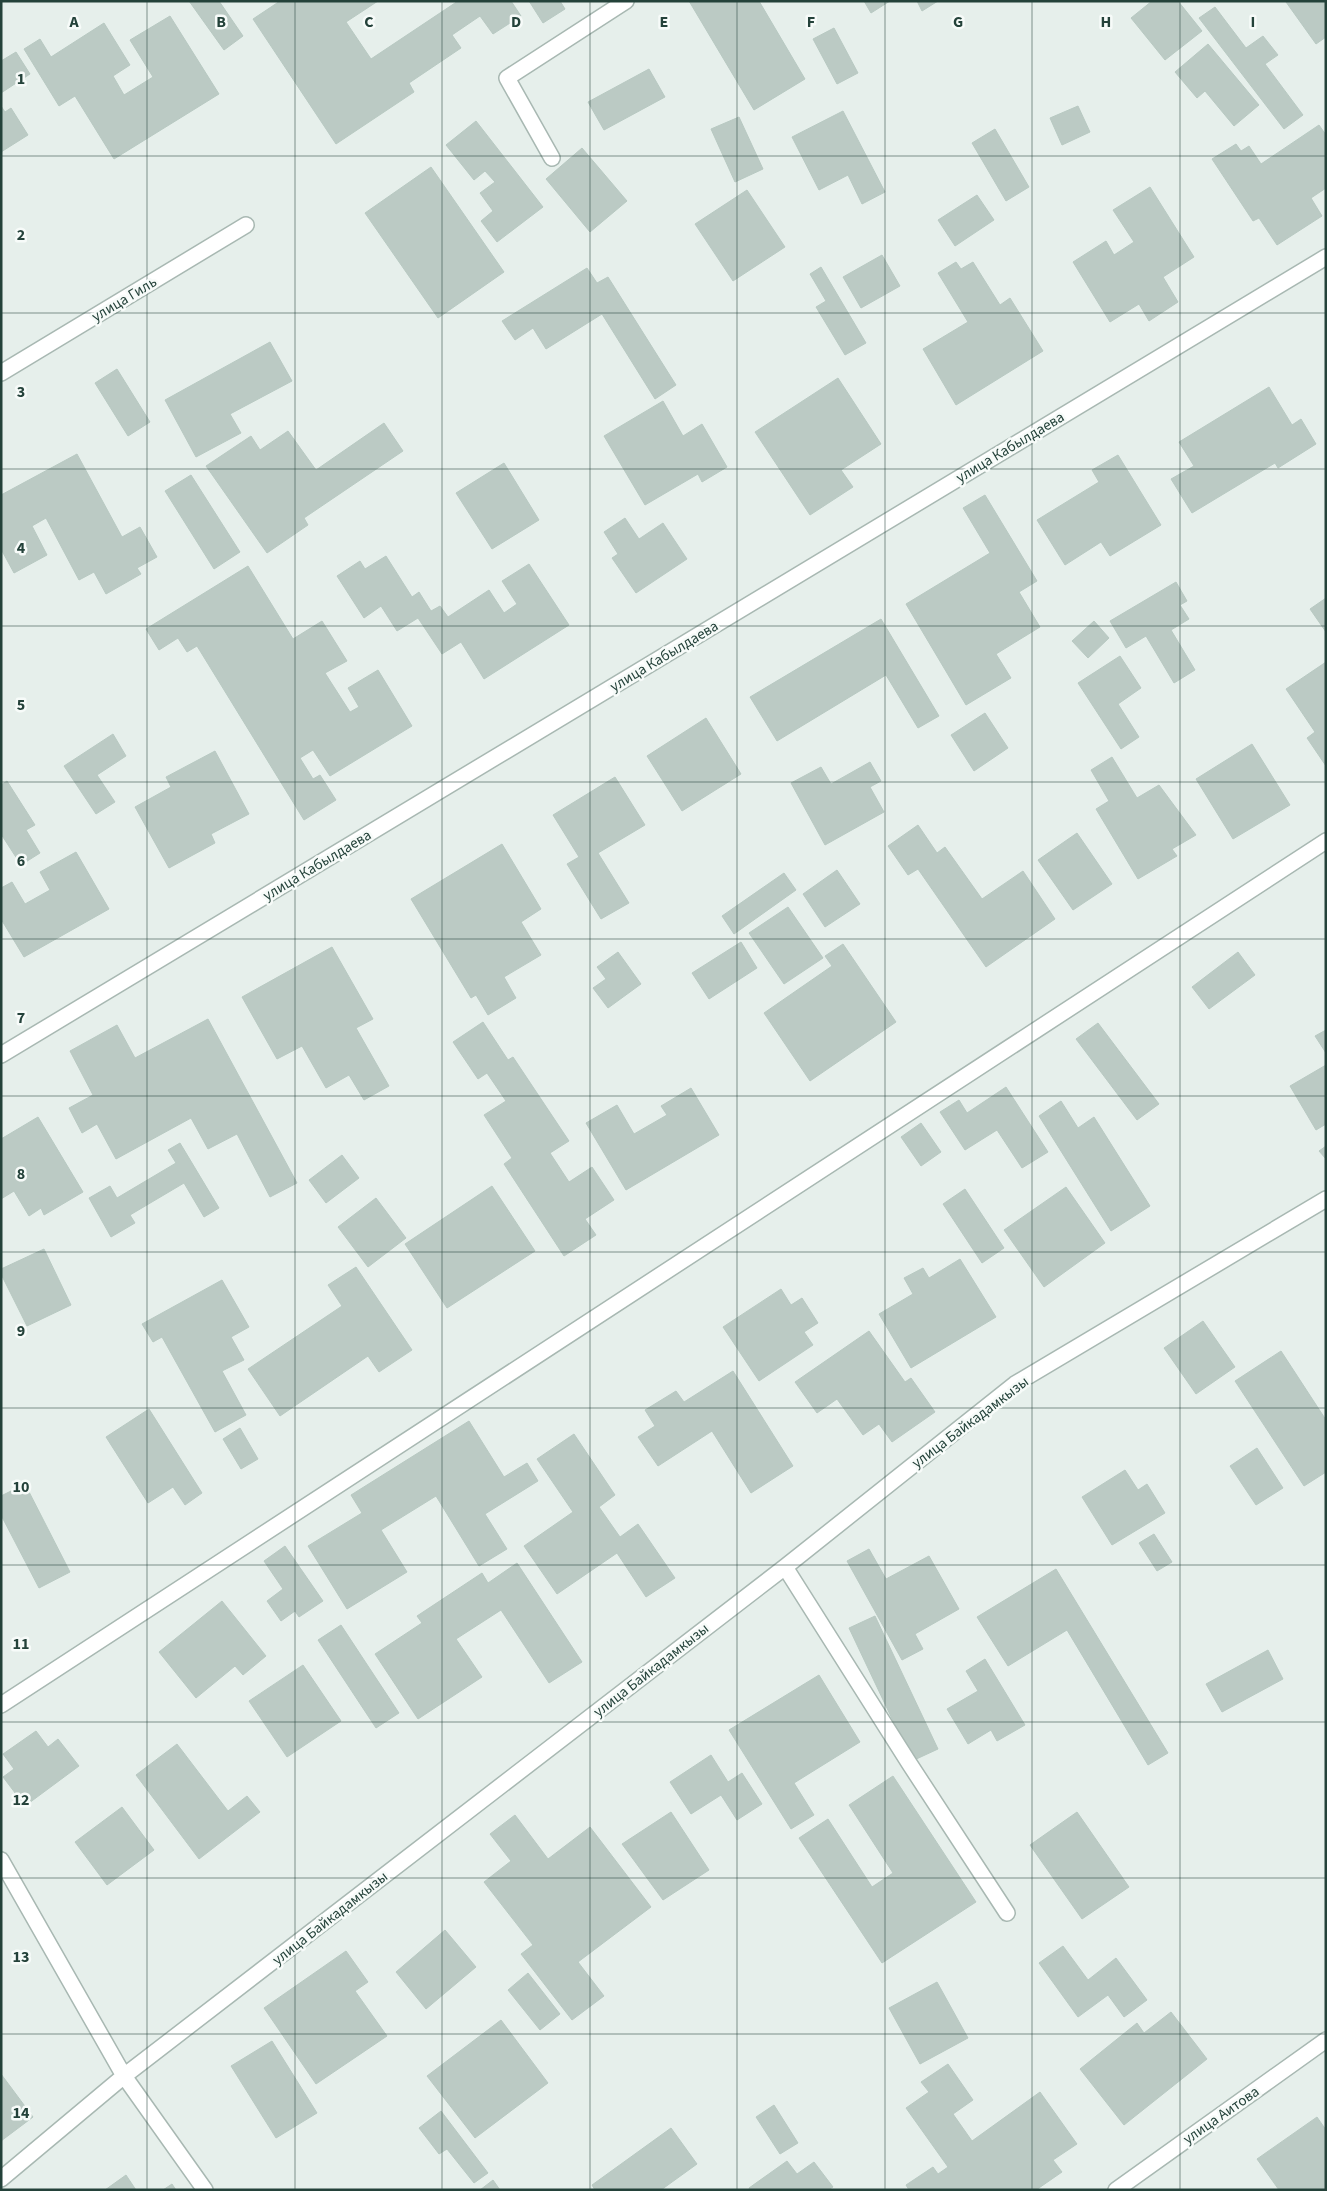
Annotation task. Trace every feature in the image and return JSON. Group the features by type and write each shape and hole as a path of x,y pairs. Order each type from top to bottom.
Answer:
{"street":[{"path":"552,158 507,78 626,1"},
{"name":"улица Гиль","path":"1,373 246,225"},
{"name":"улица Кабылдаева","path":"1,1056 1326,257"},
{"path":"1,1705 1326,841"},
{"name":"улица Байкадамкызы","path":"1,2179 124,2076 785,1567 1015,1384 1326,1199"},
{"path":"785,1567 1007,1913"},
{"path":"1,1860 124,2076 205,2190"},
{"name":"улица Аитова","path":"1116,2190 1326,2040"}],"building":[{"path":"189,1 219,1 243,36 224,50"},
{"path":"280,1 378,1 346,22 371,59 458,1 511,1 521,16 493,34 480,16 452,35 461,48 409,83 414,92 336,144 253,19"},
{"path":"529,1 560,1 565,9 543,23"},
{"path":"689,1 759,1 805,79 754,110"},
{"path":"864,1 890,1 871,13"},
{"path":"917,1 938,1 922,11"},
{"path":"1152,1 1178,1 1202,31 1165,60 1131,18"},
{"path":"1326,1 1326,37 1316,44 1286,2"},
{"path":"1215,7 1246,48 1263,36 1278,55 1265,64 1303,115 1284,129 1199,18"},
{"path":"170,16 219,94 114,159 75,96 59,106 24,49 40,39 51,57 104,23 130,65 113,76 124,95 153,77 130,40"},
{"path":"834,28 858,73 837,84 813,39"},
{"path":"1208,44 1259,105 1234,126 1205,91 1197,98 1175,72"},
{"path":"16,52 30,74 1,93 1,61"},
{"path":"649,69 665,97 604,130 588,102"},
{"path":"1,106 5,112 11,108 28,135 1,152"},
{"path":"1078,106 1090,132 1062,145 1050,118"},
{"path":"843,111 885,192 862,204 848,175 819,190 792,137"},
{"path":"739,117 763,169 735,182 711,129"},
{"path":"476,121 543,207 497,242 481,221 493,211 480,193 495,182 485,171 474,180 446,145"},
{"path":"1319,125 1326,135 1326,188 1311,198 1322,216 1277,245 1259,218 1253,221 1212,159 1236,144 1241,151 1249,146 1261,164"},
{"path":"995,129 1029,187 1006,201 972,143"},
{"path":"582,148 627,201 590,232 546,179"},
{"path":"431,167 504,272 438,318 365,213"},
{"path":"1150,187 1194,257 1163,277 1178,302 1149,321 1139,304 1110,322 1073,262 1106,241 1114,255 1134,242 1113,210"},
{"path":"747,190 785,247 733,281 695,224"},
{"path":"977,195 994,220 955,246 938,220"},
{"path":"882,255 900,286 861,308 843,277"},
{"path":"956,262 961,269 973,262 1000,305 1010,298 1043,351 956,405 923,349 968,322 938,273"},
{"path":"821,267 866,343 845,355 816,307 826,301 810,274"},
{"path":"587,268 597,283 608,277 676,385 655,399 602,314 546,349 533,328 515,340 502,321"},
{"path":"270,342 292,381 230,414 241,433 196,457 165,400"},
{"path":"117,369 150,422 128,436 95,383"},
{"path":"838,378 881,444 841,470 853,487 810,515 755,432"},
{"path":"1269,387 1292,425 1301,419 1316,444 1278,468 1275,463 1192,513 1171,479 1194,466 1179,442"},
{"path":"663,401 683,436 702,424 727,467 702,482 698,474 645,505 604,436"},
{"path":"384,423 403,451 304,518 308,525 267,553 206,466 251,436 260,450 288,431 316,470"},
{"path":"77,454 122,537 140,527 157,557 137,568 141,574 106,594 94,572 79,580 46,518 32,526 47,555 14,573 1,549 1,495"},
{"path":"1118,455 1161,525 1110,556 1101,542 1065,565 1037,520 1099,482 1092,470"},
{"path":"504,463 539,520 492,549 456,493"},
{"path":"191,475 240,552 214,569 165,491"},
{"path":"985,495 1037,581 1019,592 1040,627 996,654 1011,678 966,705 906,604 990,553 963,508"},
{"path":"625,518 639,539 663,523 687,559 636,593 612,558 618,554 604,532"},
{"path":"386,556 412,597 419,592 431,611 440,606 448,617 489,590 504,613 517,604 502,581 529,564 569,625 484,679 461,642 442,654 418,618 397,631 381,606 364,618 337,576 360,561 365,569"},
{"path":"248,566 293,639 322,621 347,661 325,673 350,712 359,707 348,688 378,670 412,726 330,776 313,750 300,758 313,779 320,775 336,800 304,820 197,646 187,652 178,638 159,650 146,629"},
{"path":"1176,582 1187,601 1180,605 1189,619 1171,630 1195,670 1174,683 1146,636 1126,648 1110,621"},
{"path":"1326,598 1326,632 1310,609"},
{"path":"881,619 939,716 918,728 886,675 777,741 750,697"},
{"path":"1094,621 1109,638 1088,658 1072,641"},
{"path":"1120,656 1141,688 1118,704 1139,737 1121,749 1078,683"},
{"path":"1326,662 1326,766 1307,738 1315,732 1286,689"},
{"path":"985,713 1008,748 974,771 951,735"},
{"path":"706,718 741,774 682,811 647,756"},
{"path":"113,734 126,756 97,775 115,802 96,814 64,766"},
{"path":"1252,744 1290,805 1233,839 1196,779"},
{"path":"215,751 249,814 211,834 215,843 169,868 135,807 171,787 166,777"},
{"path":"1112,757 1137,798 1159,785 1196,835 1172,849 1177,856 1138,879 1096,809 1109,801 1091,770"},
{"path":"870,762 881,781 870,787 884,812 825,845 791,783 821,767 831,784"},
{"path":"615,777 645,825 598,853 629,903 601,919 567,864 579,857 553,815"},
{"path":"7,781 35,825 26,830 40,853 21,865 1,834 1,785"},
{"path":"918,825 937,853 945,847 982,899 1023,871 1055,919 986,967 918,869 908,875 888,846"},
{"path":"1077,833 1112,884 1073,910 1038,860"},
{"path":"502,844 541,909 521,922 541,955 504,977 516,998 488,1015 476,995 471,998 411,899"},
{"path":"76,852 109,909 24,957 1,919 1,888 12,882 25,904 50,890 40,872"},
{"path":"837,870 860,904 825,927 803,894"},
{"path":"784,873 796,890 734,934 722,916"},
{"path":"788,907 823,958 784,984 749,933"},
{"path":"741,942 757,968 709,999 692,973"},
{"path":"843,944 896,1022 810,1081 764,1013 832,966 825,956"},
{"path":"332,947 373,1019 356,1028 389,1086 364,1100 349,1075 326,1088 302,1046 277,1059 242,997"},
{"path":"618,952 641,984 608,1008 593,988 606,979 597,967"},
{"path":"1238,952 1255,975 1209,1009 1192,987"},
{"path":"208,1019 297,1183 270,1197 237,1134 208,1149 191,1118 116,1159 97,1124 82,1133 69,1108 93,1095 70,1051 117,1025 135,1058"},
{"path":"483,1022 508,1060 513,1057 569,1141 550,1153 569,1182 592,1167 614,1200 585,1219 596,1235 564,1256 504,1164 512,1158 484,1115 506,1101 487,1073 478,1079 453,1042"},
{"path":"1098,1023 1159,1104 1137,1120 1076,1039"},
{"path":"1326,1030 1326,1053 1315,1036"},
{"path":"1326,1065 1326,1124 1316,1130 1290,1086"},
{"path":"1006,1087 1048,1152 1022,1168 997,1130 965,1150 940,1112 959,1100 967,1113"},
{"path":"691,1088 719,1135 626,1190 586,1123 617,1105 634,1134 667,1115 661,1106"},
{"path":"1061,1101 1078,1128 1094,1117 1150,1206 1111,1231 1039,1116"},
{"path":"38,1117 83,1192 44,1215 41,1208 29,1216 14,1191 1,1199 1,1139"},
{"path":"921,1123 941,1152 921,1166 901,1137"},
{"path":"180,1143 219,1208 204,1217 184,1183 130,1215 135,1223 111,1237 89,1198 110,1186 117,1198 176,1163 168,1150"},
{"path":"1326,1146 1326,1159 1319,1151"},
{"path":"342,1155 359,1178 326,1203 309,1180"},
{"path":"492,1186 535,1251 447,1308 405,1244"},
{"path":"1066,1187 1105,1243 1044,1287 1004,1230"},
{"path":"965,1189 1004,1248 982,1263 943,1204"},
{"path":"376,1198 406,1238 368,1267 338,1227"},
{"path":"44,1249 71,1305 27,1326 1,1274 1,1269"},
{"path":"960,1259 996,1317 911,1368 879,1314 913,1294 904,1278 923,1268 929,1278"},
{"path":"356,1267 412,1350 379,1372 368,1356 280,1416 248,1369 342,1306 328,1285"},
{"path":"222,1280 249,1327 231,1337 244,1360 222,1371 246,1415 215,1432 162,1337 153,1342 142,1324"},
{"path":"781,1289 791,1305 802,1298 818,1323 804,1332 813,1345 759,1381 723,1327"},
{"path":"1203,1321 1235,1367 1196,1394 1164,1348"},
{"path":"869,1331 905,1382 911,1378 935,1412 892,1442 879,1424 863,1435 837,1399 817,1413 795,1382"},
{"path":"1281,1351 1326,1420 1326,1472 1304,1486 1235,1381"},
{"path":"733,1371 793,1466 751,1493 712,1431 658,1466 638,1437 655,1426 645,1410 676,1391 684,1402"},
{"path":"149,1409 202,1493 185,1505 173,1487 148,1503 106,1437"},
{"path":"469,1421 504,1477 527,1463 538,1481 485,1514 507,1549 479,1566 436,1496 381,1530 407,1572 347,1609 308,1546 362,1513 351,1495"},
{"path":"240,1428 258,1459 241,1469 223,1439"},
{"path":"574,1434 615,1495 599,1507 620,1537 638,1524 675,1578 646,1597 617,1553 557,1594 524,1546 573,1512 537,1459"},
{"path":"1257,1448 1283,1488 1256,1505 1230,1466"},
{"path":"1125,1470 1138,1490 1147,1484 1165,1513 1112,1545 1082,1497"},
{"path":"25,1484 70,1572 39,1588 1,1515 1,1496"},
{"path":"1154,1534 1172,1562 1157,1571 1139,1543"},
{"path":"285,1546 323,1601 299,1617 295,1611 281,1621 267,1601 283,1589 264,1561"},
{"path":"869,1549 886,1579 929,1556 959,1609 915,1634 923,1649 902,1660 847,1561"},
{"path":"517,1563 582,1662 549,1683 501,1610 456,1639 482,1677 418,1719 375,1654 422,1623 417,1616 482,1573 488,1583"},
{"path":"1056,1569 1168,1753 1148,1765 1067,1630 1008,1666 977,1617"},
{"path":"222,1601 266,1656 243,1675 235,1666 196,1698 159,1652"},
{"path":"875,1616 938,1749 912,1761 849,1628"},
{"path":"341,1625 399,1713 376,1728 318,1640"},
{"path":"1268,1650 1283,1679 1222,1712 1206,1684"},
{"path":"985,1659 1025,1725 997,1741 991,1730 968,1744 947,1709 978,1691 966,1671"},
{"path":"303,1665 341,1721 287,1757 249,1701"},
{"path":"819,1675 860,1742 794,1783 814,1815 791,1829 729,1730"},
{"path":"36,1731 48,1747 58,1739 79,1766 25,1806 3,1777 14,1769 3,1754"},
{"path":"177,1744 228,1811 247,1796 260,1812 199,1859 136,1775"},
{"path":"711,1755 728,1782 742,1773 762,1804 737,1820 721,1795 691,1814 670,1782"},
{"path":"893,1776 976,1902 882,1963 799,1838 828,1819 872,1887 893,1873 849,1805"},
{"path":"122,1807 154,1850 107,1885 75,1842"},
{"path":"671,1812 709,1870 663,1900 622,1844"},
{"path":"1077,1812 1129,1887 1082,1919 1030,1845"},
{"path":"515,1815 548,1859 590,1827 651,1907 578,1962 604,1996 572,2020 521,1954 533,1945 484,1882 511,1861 490,1834"},
{"path":"445,1930 476,1967 426,2009 396,1972"},
{"path":"1063,1946 1088,1980 1116,1958 1147,2000 1124,2017 1108,1995 1078,2017 1039,1963"},
{"path":"346,1951 368,1982 355,1991 387,2036 316,2084 264,2008"},
{"path":"528,1973 560,2014 540,2030 508,1990"},
{"path":"937,1982 968,2038 920,2064 889,2008"},
{"path":"1171,2012 1207,2059 1124,2125 1080,2069 1137,2023 1144,2033"},
{"path":"501,2020 548,2083 475,2138 427,2076"},
{"path":"272,2041 317,2113 276,2138 231,2066"},
{"path":"948,2064 973,2100 953,2114 972,2141 1040,2092 1077,2144 1053,2160 1062,2172 1036,2190 909,2190 906,2185 933,2167 938,2174 948,2167 906,2108 929,2092 921,2082"},
{"path":"1,2074 33,2117 1,2141"},
{"path":"774,2105 798,2143 780,2154 756,2117"},
{"path":"441,2111 488,2173 474,2183 447,2149 439,2154 419,2128"},
{"path":"1317,2117 1326,2130 1326,2190 1279,2190 1257,2159"},
{"path":"671,2128 697,2164 661,2190 595,2190 592,2185"},
{"path":"787,2161 797,2174 814,2162 833,2187 828,2190 750,2190 749,2188"},
{"path":"126,2175 136,2190 105,2190"},
{"path":"493,2180 500,2190 480,2190"},
{"path":"172,2184 176,2190 163,2190"}]}
